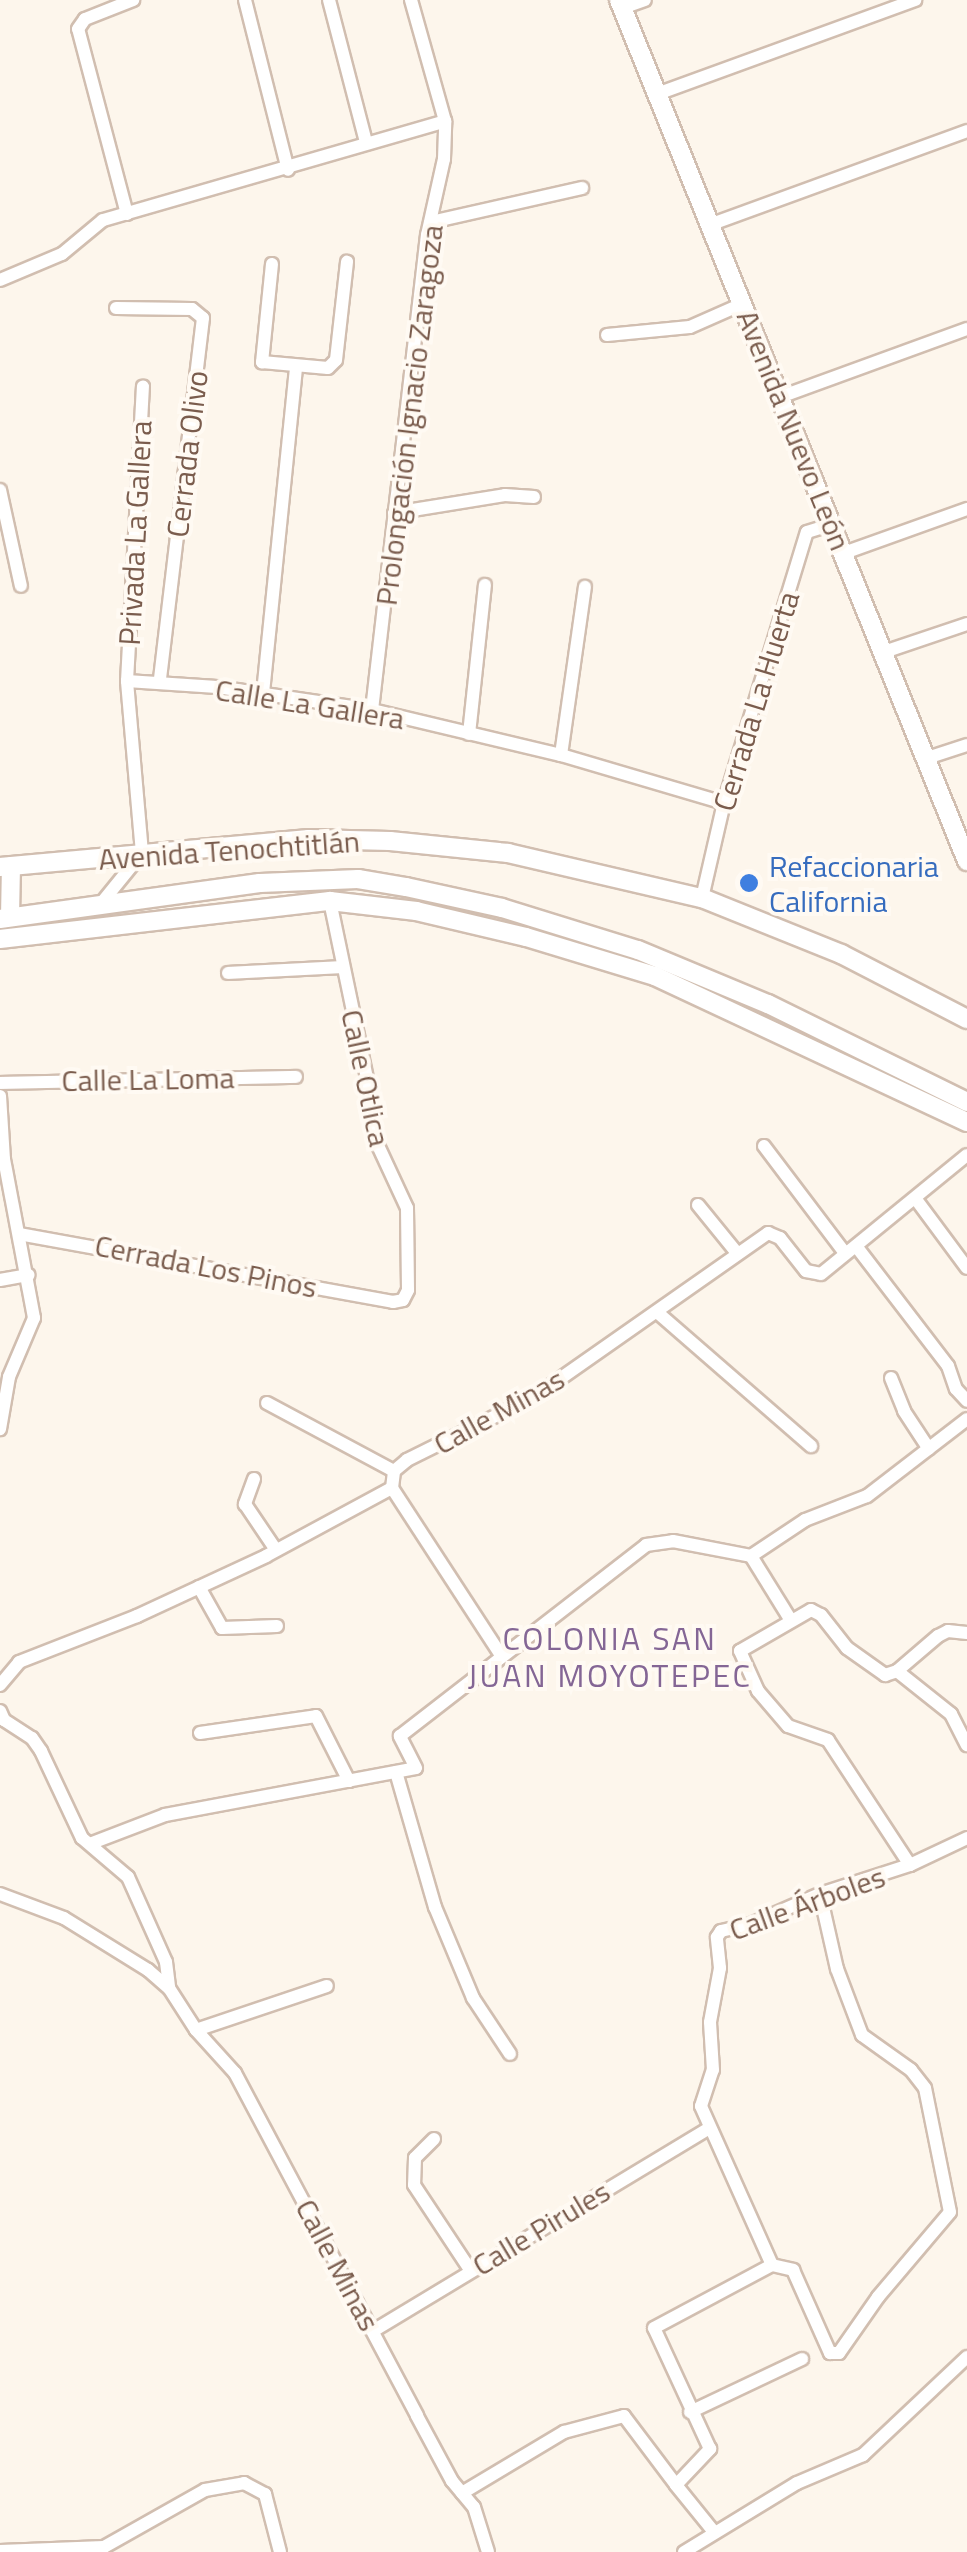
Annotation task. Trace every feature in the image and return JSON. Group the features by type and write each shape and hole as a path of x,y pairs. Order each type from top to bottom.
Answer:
{"main road":[{"name":"Avenida Nuevo León","path":"620,4 967,861"},
{"name":"Avenida Tenochtitlán","path":"5,866 310,839 390,841 508,853 702,898 841,954 967,1018"},
{"path":"5,866 5,918 260,883 358,879 502,908 698,974 967,1102"},
{"path":"0,938 330,901 416,910 543,941 654,976 967,1122"}],"street":[{"path":"127,214 78,29 85,19 133,0"},
{"path":"245,0 288,170"},
{"path":"330,0 366,142"},
{"name":"Prolongación Ignacio Zaragoza","path":"372,710 431,222 444,159 444,121 411,0"},
{"path":"620,4 645,0"},
{"path":"657,94 915,0"},
{"path":"0,280 54,259 97,224 444,121"},
{"path":"710,225 967,131"},
{"path":"431,222 582,188"},
{"path":"272,264 260,357 268,365 328,368 336,360 346,262"},
{"path":"607,336 690,327 742,304"},
{"name":"Cerrada Olivo","path":"116,308 192,309 202,318 160,680"},
{"path":"780,397 967,329"},
{"path":"263,693 296,367"},
{"name":"Privada La Gallera","path":"127,681 143,386"},
{"path":"0,490 21,586"},
{"path":"394,513 505,495 534,497"},
{"path":"844,553 967,508"},
{"name":"Cerrada La Huerta","path":"702,898 724,804 807,532 833,524"},
{"path":"469,734 485,586"},
{"path":"561,755 586,586"},
{"path":"884,652 967,624"},
{"name":"Calle La Gallera","path":"127,681 160,680 372,710 561,755 724,804"},
{"path":"99,906 142,853 127,681"},
{"path":"927,758 967,745"},
{"name":"Calle Otlica","path":"330,901 368,1083 375,1139 407,1208 408,1290 403,1300 393,1302"},
{"path":"228,973 342,967"},
{"name":"Calle La Loma","path":"0,1082 296,1077"},
{"path":"0,1099 2,1159 34,1318 9,1377 0,1429"},
{"path":"764,1146 948,1366 956,1389 967,1401"},
{"name":"Calle Minas","path":"394,1471 534,1397 768,1234 775,1234 813,1275 851,1250 967,1155"},
{"path":"915,1198 967,1268"},
{"path":"698,1205 738,1253"},
{"name":"Cerrada Los Pinos","path":"19,1234 393,1302"},
{"path":"0,1280 28,1276"},
{"path":"658,1313 811,1446"},
{"path":"890,1378 904,1411 929,1449"},
{"path":"267,1403 394,1471 392,1488 501,1655"},
{"path":"92,1844 164,1816 416,1768 400,1736 646,1545 674,1541 752,1556 805,1520 867,1496 967,1418"},
{"path":"254,1480 245,1504 276,1550"},
{"path":"0,1685 19,1662 200,1587 392,1488"},
{"path":"752,1556 790,1620"},
{"path":"200,1587 222,1628 277,1626"},
{"path":"910,1865 828,1740 788,1726 758,1690 740,1651 811,1610 821,1615 846,1648 885,1675 897,1672 948,1630 967,1633"},
{"path":"897,1672 952,1714 967,1745"},
{"path":"0,1710 4,1720 32,1738 73,1824 134,1890 166,1962 169,1988"},
{"path":"200,1733 316,1716 349,1782"},
{"path":"396,1772 435,1907 472,1998 510,2054"},
{"name":"Calle Árboles","path":"710,2128 701,2106 713,2070 710,2022 720,1968 717,1937 721,1931 752,1924 820,1894 910,1865 967,1838"},
{"path":"0,1894 64,1918 169,1988"},
{"path":"676,2485 710,2449 654,2328 772,2265 793,2270 830,2353 839,2353 878,2297 950,2212 926,2088 911,2070 862,2036 836,1969 820,1894"},
{"path":"196,2030 327,1986"},
{"name":"Calle Minas","path":"169,1988 196,2030 235,2073 462,2493 474,2508 488,2552"},
{"path":"710,2128 772,2265"},
{"name":"Calle Pirules","path":"373,2331 710,2128"},
{"path":"434,2139 415,2158 414,2185 471,2271"},
{"path":"684,2552 798,2484 863,2456 967,2357"},
{"path":"690,2412 802,2359"},
{"path":"462,2493 564,2432 624,2416 714,2532"},
{"path":"0,2550 104,2547 205,2490 244,2483 265,2494 280,2552"}],"place":[{"name":"Refaccionaria California","path":"749,883"}],"district":[{"name":"COLONIA SAN JUAN MOYOTEPEC","path":"610,1658"}]}
